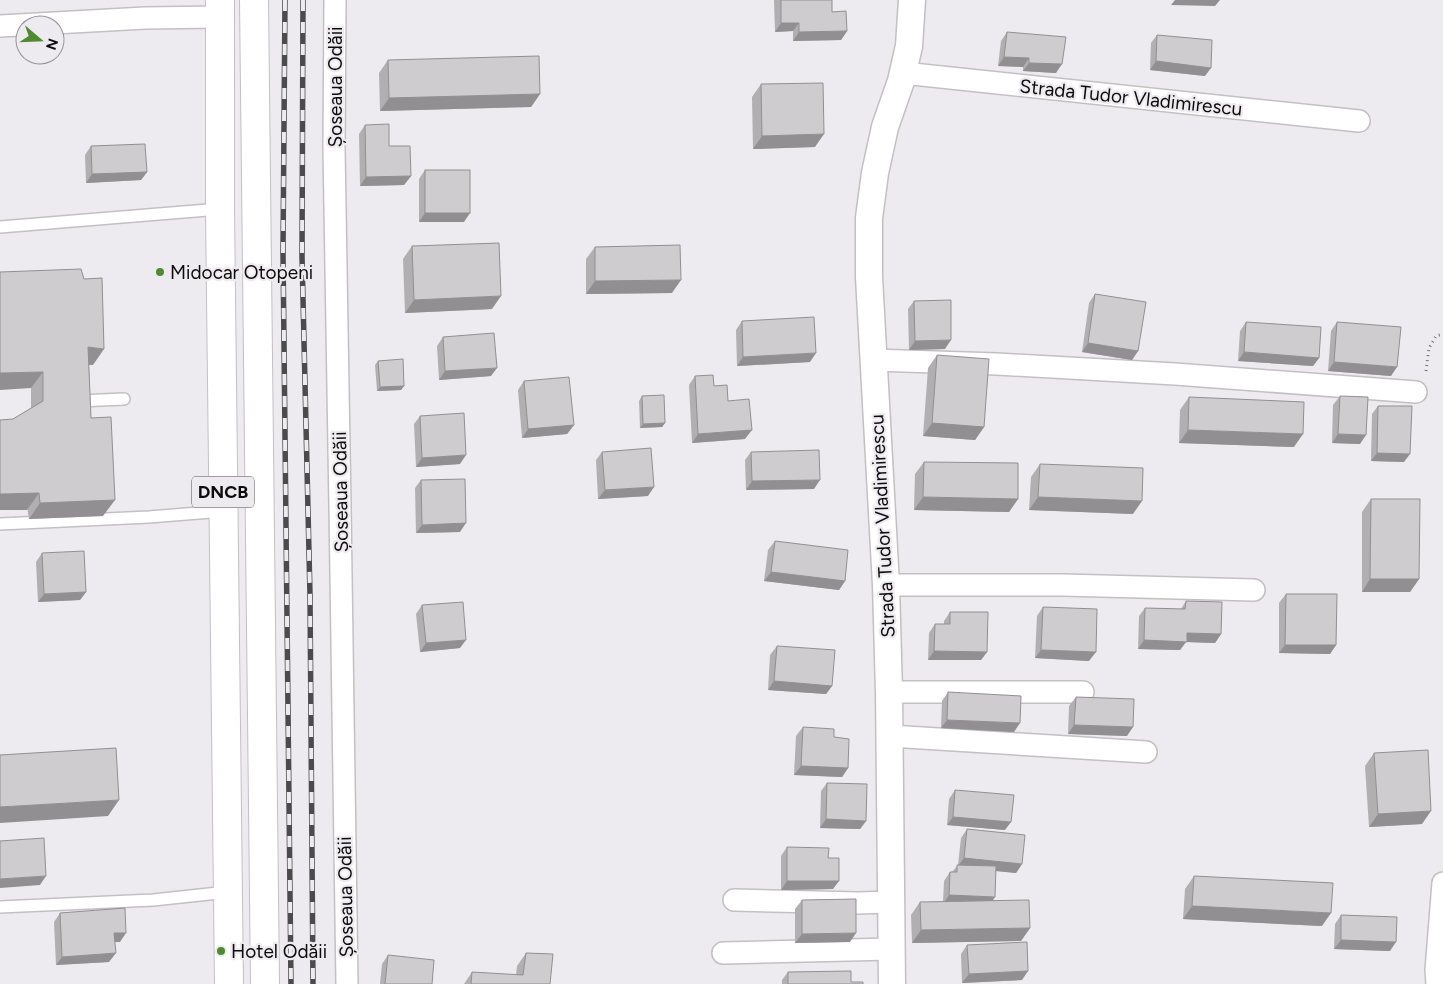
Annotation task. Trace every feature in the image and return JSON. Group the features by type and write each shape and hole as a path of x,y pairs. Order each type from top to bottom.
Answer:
{"main road":[{"name":"DNCB","path":"254,0 265,984"},
{"name":"DNCB","path":"220,8 220,209 229,984"}],"street":[{"name":"Șoseaua Odăii","path":"335,0 334,148 347,984"},
{"name":"Strada Tudor Vladimirescu","path":"892,984 890,736 886,585 869,277 869,218 875,173 885,126 909,46 912,0"},
{"path":"0,26 145,18 220,8"},
{"name":"Strada Tudor Vladimirescu","path":"902,73 1359,122"},
{"path":"873,360 997,364 1175,374 1416,392"},
{"path":"886,585 1063,584 1254,590"},
{"path":"889,692 1083,692"},
{"path":"890,736 1146,752"},
{"path":"1437,984 1436,970 1443,883"},
{"path":"734,900 892,902"},
{"path":"723,954 892,950"}],"lane":[{"path":"0,227 220,209"},
{"path":"78,401 124,399"},
{"path":"0,524 149,517 223,511"},
{"path":"0,907 153,900 228,892"}],"path":[{"path":"1416,392 1423,387 1430,348 1436,336 1443,334"}],"building":[{"path":"781,0 832,0 832,12 846,11 847,31 799,32 799,23 781,23"},
{"path":"1007,32 1066,37 1062,64 1029,63 1029,58 1004,57"},
{"path":"1157,35 1212,40 1211,68 1156,61"},
{"path":"539,56 540,94 389,98 388,60"},
{"path":"823,83 824,134 762,136 761,84"},
{"path":"389,124 389,146 410,146 411,176 366,177 365,125"},
{"path":"145,144 147,172 92,174 91,146"},
{"path":"425,170 470,170 470,213 425,213"},
{"path":"499,243 501,296 414,300 412,246"},
{"path":"680,245 681,280 595,281 595,247"},
{"path":"81,269 84,279 102,278 104,349 88,347 91,418 111,417 115,500 40,503 39,493 0,494 0,420 13,419 43,401 43,372 0,373 0,272"},
{"path":"1095,294 1146,302 1138,351 1088,343"},
{"path":"951,300 951,340 915,341 914,301"},
{"path":"814,317 816,353 743,357 742,321"},
{"path":"1246,322 1321,327 1319,358 1244,352"},
{"path":"1337,322 1401,327 1397,367 1334,362"},
{"path":"494,333 497,368 445,371 443,337"},
{"path":"937,355 989,359 984,427 932,423"},
{"path":"403,359 404,386 380,387 378,361"},
{"path":"713,375 714,386 727,385 728,401 749,399 752,430 698,434 695,376"},
{"path":"569,377 574,425 528,429 524,381"},
{"path":"664,395 665,423 643,424 642,396"},
{"path":"1340,396 1368,397 1366,435 1338,434"},
{"path":"1189,397 1304,402 1303,434 1188,430"},
{"path":"1378,406 1412,406 1410,454 1377,453"},
{"path":"464,413 466,455 422,458 420,416"},
{"path":"651,448 654,487 605,490 602,452"},
{"path":"819,450 820,480 752,481 751,452"},
{"path":"924,462 1018,463 1018,499 923,497"},
{"path":"1040,464 1143,468 1142,501 1038,497"},
{"path":"465,479 466,523 422,525 421,480"},
{"path":"1371,499 1420,499 1419,579 1370,579"},
{"path":"775,541 848,550 845,581 771,572"},
{"path":"84,551 86,592 44,594 42,553"},
{"path":"1286,594 1337,594 1336,645 1285,645"},
{"path":"1186,601 1222,602 1221,634 1187,633 1187,642 1144,640 1145,608 1185,609"},
{"path":"463,602 466,640 426,643 422,605"},
{"path":"1043,607 1097,609 1096,652 1041,650"},
{"path":"950,612 988,612 987,652 934,651 935,624 950,624"},
{"path":"777,646 835,650 832,686 774,681"},
{"path":"948,692 1021,696 1020,723 947,720"},
{"path":"1076,697 1134,699 1133,727 1074,725"},
{"path":"803,727 834,729 834,737 849,739 848,768 801,766"},
{"path":"116,748 119,800 0,807 0,755"},
{"path":"1428,750 1431,811 1378,814 1374,753"},
{"path":"827,783 867,784 866,821 826,819"},
{"path":"955,790 1014,795 1011,822 953,817"},
{"path":"967,829 1025,835 1022,864 964,858"},
{"path":"44,838 46,876 0,879 0,841"},
{"path":"787,847 829,848 828,858 839,858 839,881 787,881"},
{"path":"957,865 996,866 995,897 949,895 950,872 957,872"},
{"path":"1194,876 1333,883 1331,913 1192,906"},
{"path":"856,899 856,933 802,934 802,900"},
{"path":"1029,900 1030,928 921,930 920,902"},
{"path":"125,908 126,933 114,933 116,953 62,957 60,913"},
{"path":"1341,915 1397,917 1396,942 1341,940"},
{"path":"1027,942 1028,971 969,974 967,945"},
{"path":"526,953 553,954 550,984 471,984 472,972 523,975"},
{"path":"388,955 434,960 432,984 385,984"},
{"path":"851,971 851,982 863,982 863,984 788,984 788,972"}],"railway":[{"path":"285,0 283,252 291,984"},
{"path":"303,0 302,256 310,595 313,984"}],"place":[{"name":"Midocar Otopeni","path":"160,272"},
{"name":"Hotel Odăii","path":"221,951"}]}
